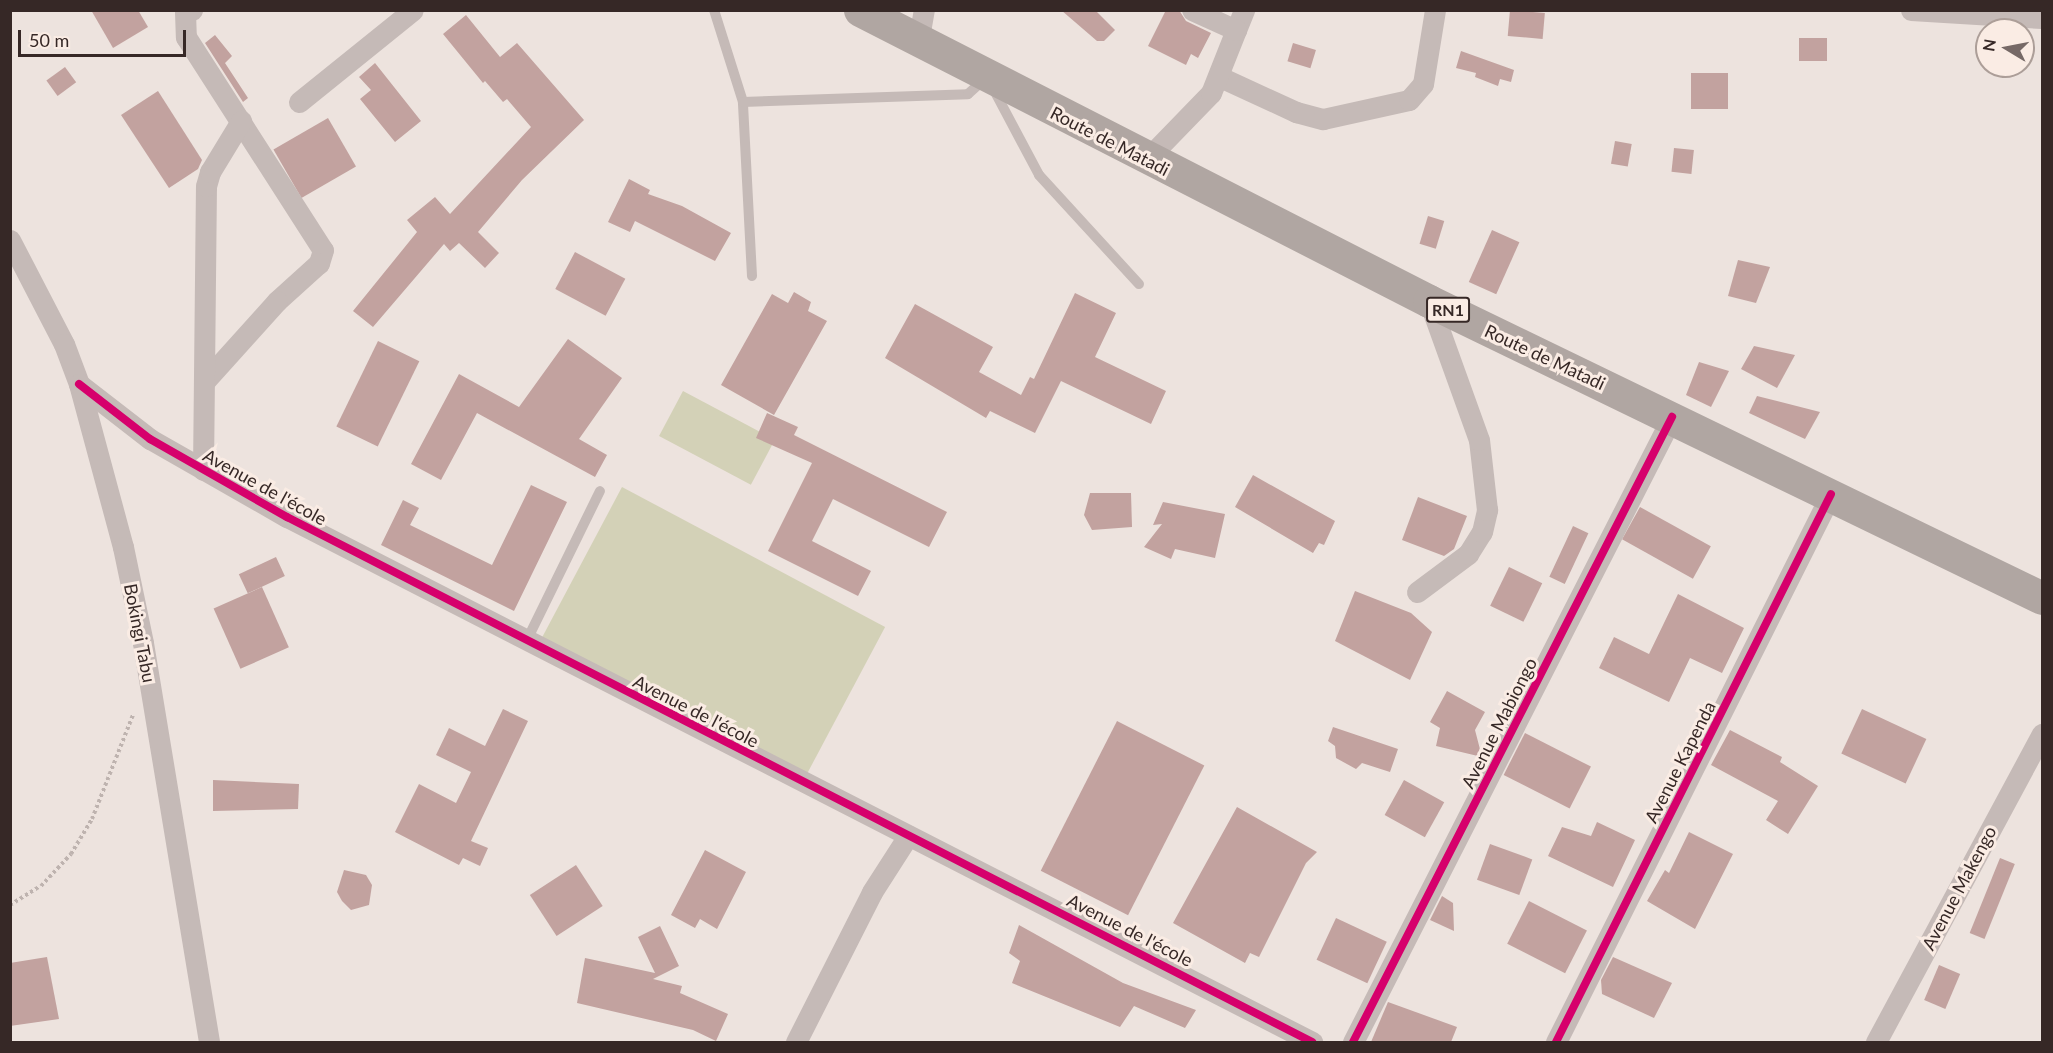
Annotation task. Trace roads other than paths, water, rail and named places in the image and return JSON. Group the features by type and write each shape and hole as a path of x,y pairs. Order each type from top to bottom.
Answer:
{"highway":[{"name":"Route de Matadi","path":"860,10 1146,159 1429,301 2043,598"}],"street":[{"path":"192,10 185,12 186,37 323,250 322,257 205,381"},
{"path":"299,102 413,10"},
{"path":"918,42 924,10"},
{"path":"1192,10 1236,30"},
{"path":"1146,159 1211,93 1220,77 1244,10"},
{"path":"1220,77 1296,112 1323,119 1409,100 1423,84 1435,10"},
{"path":"1911,10 2043,18"},
{"path":"203,470 206,186 240,121"},
{"name":"Bokingi Tabu","path":"10,240 64,344 80,384 123,547 148,675 209,1042"},
{"path":"1417,592 1468,554 1482,532 1487,510 1479,441 1429,301"},
{"name":"Avenue de l'école","path":"80,384 150,439 203,470 526,642 1312,1042"},
{"name":"Avenue Mabiongo","path":"1353,1042 1672,417"},
{"name":"Avenue Kapenda","path":"1556,1042 1831,494"},
{"name":"Avenue Makengo","path":"1875,1042 2043,734"},
{"path":"796,1042 868,900 908,836"}],"lane":[{"path":"714,10 743,102 752,276"},
{"path":"743,102 968,94 987,77 1039,175 1139,284"},
{"path":"526,642 600,491"}]}
